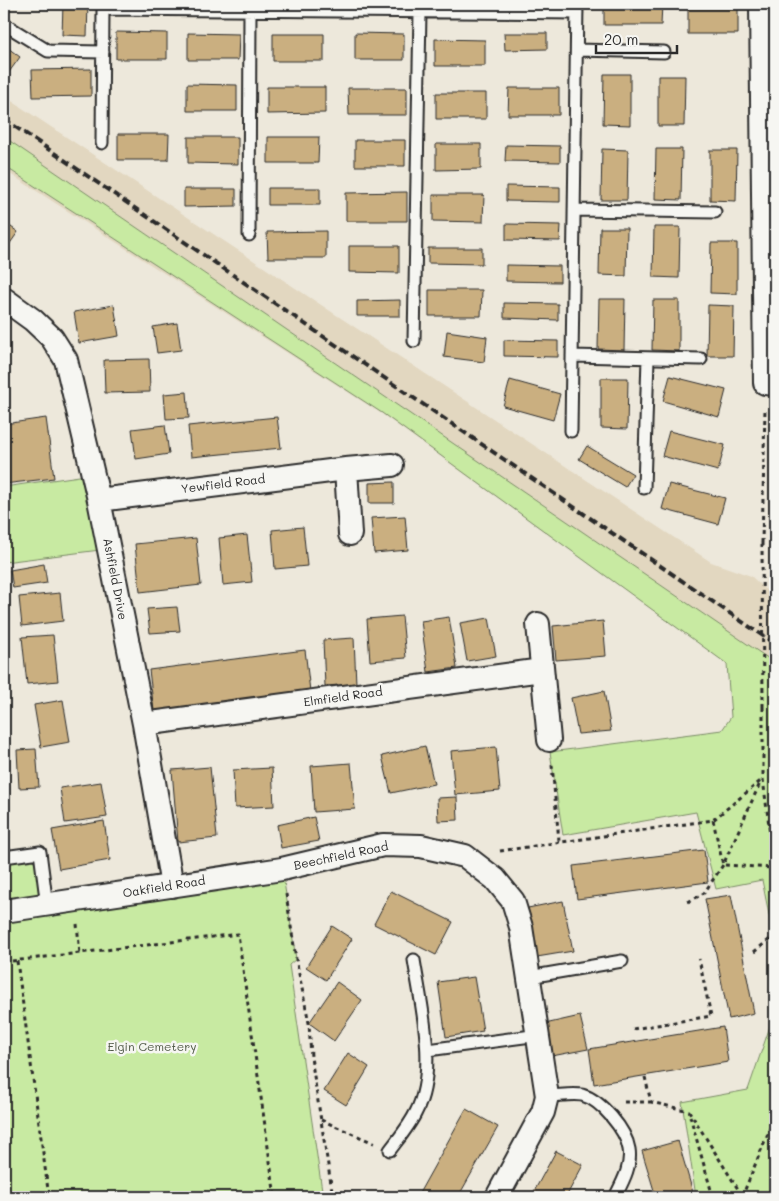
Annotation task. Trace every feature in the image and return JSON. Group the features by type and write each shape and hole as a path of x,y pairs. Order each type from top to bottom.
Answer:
{"street":[{"path":"761,4 769,123 770,383"},
{"name":"Ashfield Drive","path":"4,300 33,320 52,338 66,360 99,500 144,724 172,886"},
{"name":"Yewfield Road","path":"99,500 392,465"},
{"path":"346,469 350,534"},
{"path":"538,624 549,740"},
{"name":"Elmfield Road","path":"144,724 542,670"},
{"name":"Beechfield Road","path":"282,869 383,844 421,846 464,856 495,878 513,901 521,928 547,1096 544,1112 497,1197"},
{"name":"Oakfield Road","path":"4,911 282,869"}],"lane":[{"path":"102,143 103,9 420,12 577,8 570,431"},
{"path":"249,235 250,10"},
{"path":"414,341 420,12"},
{"path":"4,24 48,51 103,52"},
{"path":"577,50 664,52"},
{"path":"574,210 715,212"},
{"path":"572,356 701,359"},
{"path":"644,488 648,358"},
{"path":"4,857 40,852 47,906"},
{"path":"390,1150 417,1111 425,1085 428,1050 414,960"},
{"path":"529,977 622,961"},
{"path":"428,1050 539,1035"},
{"path":"547,1096 581,1095 599,1102 612,1117 623,1134 630,1150 627,1172 615,1197"}],"path":[{"path":"770,383 762,543 763,778 775,872"},
{"path":"549,740 559,841"},
{"path":"464,856 713,820 763,778"},
{"path":"688,902 704,893 723,864 763,778"},
{"path":"713,820 723,864"},
{"path":"723,864 775,868"},
{"path":"282,869 296,960 309,1023 311,1057 333,1197"},
{"path":"4,962 238,934 275,1197"},
{"path":"754,952 775,935"},
{"path":"633,1029 711,1016 699,959"},
{"path":"16,961 49,1197"},
{"path":"645,1077 651,1102 689,1111 742,1197"},
{"path":"689,1111 713,1197"},
{"path":"742,1197 775,1116"},
{"path":"321,1120 390,1150"}],"shaded area":[{"path":"4,96 711,562 751,576 775,599 775,701 727,664 382,414 4,170"}],"green space":[{"path":"4,137 775,663 775,944 762,880 716,889 696,812 563,835 550,752 722,730 731,717 727,664 382,413 4,166"},
{"path":"93,474 108,549 4,562 4,487"},
{"name":"Elgin Cemetery","path":"40,852 46,905 282,869 296,959 289,965 323,1197 4,1197 4,857"},
{"path":"775,1012 775,1197 696,1197 682,1102 748,1090"}],"building":[{"path":"63,4 88,4 87,36 62,35"},
{"path":"604,4 662,4 661,25 604,25"},
{"path":"688,8 738,8 738,34 688,34"},
{"path":"116,32 167,33 167,59 116,59"},
{"path":"188,33 239,34 238,60 188,60"},
{"path":"355,33 404,34 404,60 355,60"},
{"path":"504,33 547,33 547,49 505,50"},
{"path":"273,34 324,34 324,61 273,61"},
{"path":"435,39 485,40 485,66 435,66"},
{"path":"4,45 20,57 4,79"},
{"path":"91,69 91,96 33,97 32,70"},
{"path":"604,74 630,74 630,125 603,124"},
{"path":"658,76 685,76 684,126 658,126"},
{"path":"187,84 237,85 237,111 187,111"},
{"path":"267,87 325,87 325,113 267,114"},
{"path":"348,88 407,88 407,115 349,115"},
{"path":"509,88 559,88 559,115 508,115"},
{"path":"436,93 486,93 486,119 436,119"},
{"path":"118,134 169,134 168,160 118,160"},
{"path":"188,137 238,137 238,164 188,163"},
{"path":"268,137 319,137 318,163 268,163"},
{"path":"355,140 405,140 405,166 355,166"},
{"path":"436,144 481,144 481,169 436,170"},
{"path":"506,145 560,146 560,162 505,161"},
{"path":"602,149 628,150 627,200 601,200"},
{"path":"656,149 682,149 681,200 655,199"},
{"path":"710,150 737,150 736,201 710,200"},
{"path":"506,186 560,187 560,202 506,201"},
{"path":"268,188 320,188 320,205 268,205"},
{"path":"184,189 236,189 236,206 184,207"},
{"path":"407,192 407,221 346,221 346,193"},
{"path":"433,195 484,195 483,222 433,221"},
{"path":"4,222 18,232 4,252"},
{"path":"506,224 561,225 560,241 506,240"},
{"path":"654,227 680,227 679,278 653,277"},
{"path":"600,228 627,228 626,276 599,275"},
{"path":"326,231 326,258 268,258 267,232"},
{"path":"711,243 737,243 737,294 710,293"},
{"path":"349,246 399,246 399,273 349,272"},
{"path":"428,248 482,248 482,264 428,263"},
{"path":"506,265 560,266 560,282 506,281"},
{"path":"429,290 482,290 481,316 429,316"},
{"path":"599,299 625,299 624,350 598,349"},
{"path":"400,300 400,316 357,316 357,301"},
{"path":"653,300 679,300 679,351 652,350"},
{"path":"504,303 558,304 558,320 504,318"},
{"path":"114,305 119,336 79,343 74,312"},
{"path":"708,305 734,306 733,356 707,356"},
{"path":"177,323 181,350 157,353 153,327"},
{"path":"447,331 487,337 484,362 444,357"},
{"path":"504,340 558,341 558,357 504,356"},
{"path":"149,359 150,392 105,393 104,360"},
{"path":"670,376 726,390 719,417 663,401"},
{"path":"601,378 628,378 627,429 601,428"},
{"path":"510,380 560,394 553,420 503,406"},
{"path":"187,392 189,418 166,419 164,394"},
{"path":"277,417 281,448 191,457 188,426"},
{"path":"46,418 54,478 4,484 4,424"},
{"path":"165,425 169,454 136,459 132,429"},
{"path":"669,431 725,445 718,471 662,456"},
{"path":"587,446 633,474 625,487 579,459"},
{"path":"394,482 394,503 369,503 369,483"},
{"path":"669,484 725,498 718,524 662,509"},
{"path":"405,516 408,550 374,553 371,518"},
{"path":"303,527 307,566 275,569 272,530"},
{"path":"247,535 252,582 223,585 219,538"},
{"path":"196,538 201,585 140,592 135,544"},
{"path":"44,564 47,583 13,588 10,570"},
{"path":"60,593 63,621 22,626 19,597"},
{"path":"177,607 180,631 150,633 147,609"},
{"path":"402,616 406,658 370,661 367,619"},
{"path":"449,617 457,668 428,672 421,621"},
{"path":"489,618 496,656 467,661 460,623"},
{"path":"603,621 606,656 556,660 553,626"},
{"path":"53,635 58,681 27,684 22,637"},
{"path":"354,638 356,684 325,686 323,640"},
{"path":"305,650 310,691 154,711 149,670"},
{"path":"604,691 611,731 578,734 571,698"},
{"path":"63,700 70,742 41,747 34,705"},
{"path":"425,746 434,784 391,793 382,756"},
{"path":"496,747 500,791 455,795 451,751"},
{"path":"36,749 39,787 19,788 17,750"},
{"path":"351,763 355,809 314,812 311,766"},
{"path":"210,767 217,838 178,842 172,770"},
{"path":"272,768 274,806 235,808 233,770"},
{"path":"101,782 107,817 65,823 60,788"},
{"path":"457,797 458,820 438,821 437,798"},
{"path":"314,817 319,841 281,848 277,825"},
{"path":"104,821 110,860 59,869 52,830"},
{"path":"704,850 708,882 577,899 573,866"},
{"path":"391,891 453,922 436,955 374,924"},
{"path":"731,895 754,1013 729,1019 705,899"},
{"path":"563,901 573,951 537,957 528,908"},
{"path":"332,926 352,939 326,980 306,967"},
{"path":"474,977 483,1031 446,1037 438,982"},
{"path":"337,982 362,1000 334,1041 309,1023"},
{"path":"580,1016 588,1049 552,1056 545,1024"},
{"path":"723,1027 728,1062 594,1084 589,1049"},
{"path":"348,1053 369,1067 346,1105 324,1091"},
{"path":"466,1109 498,1127 458,1197 417,1197"},
{"path":"678,1141 694,1196 656,1197 642,1151"},
{"path":"556,1151 583,1165 566,1197 531,1197"}],"railway":[{"path":"4,119 775,644"}]}
